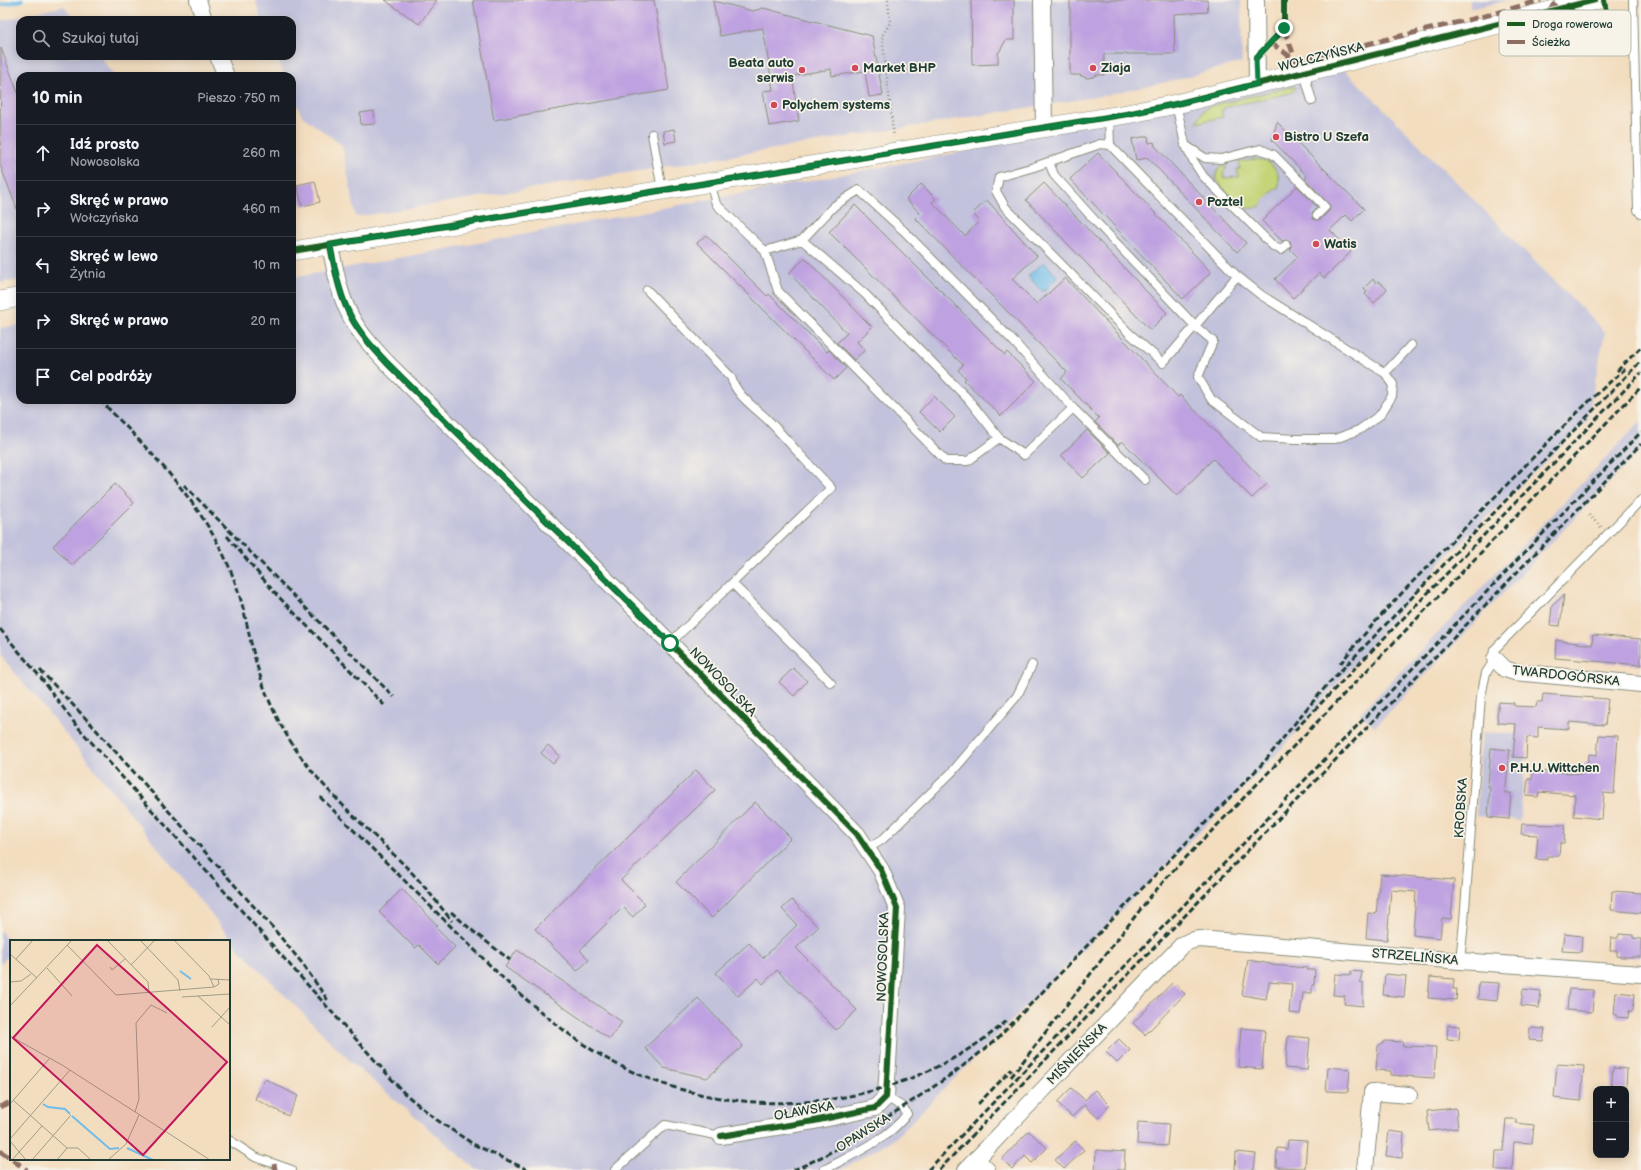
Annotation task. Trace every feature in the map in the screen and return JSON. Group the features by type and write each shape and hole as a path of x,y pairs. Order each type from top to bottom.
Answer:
{"street":[{"path":"198,0 203,16"},
{"path":"1042,0 1044,128"},
{"path":"1256,0 1257,84"},
{"name":"WOŁCZYŃSKA","path":"1555,10 1595,0"},
{"name":"WOŁCZYŃSKA","path":"296,251 1110,117 1176,104 1499,24"},
{"path":"220,60 224,72"},
{"name":"NOWOSOLSKA","path":"330,245 341,294 351,317 367,340 387,363 670,643 857,834 881,870 897,908 886,1097"},
{"path":"0,301 16,298"},
{"name":"TWARDOGÓRSKA","path":"1495,659 1505,669 1514,672 1641,684"},
{"name":"STRZELIŃSKA","path":"1190,941 1199,939 1460,961 1641,974"},
{"name":"MIŚNIEŃSKA","path":"976,1166 1182,946 1190,941"},
{"path":"1365,1170 1372,1092 1409,1094"},
{"name":"OŁAWSKA","path":"721,1136 814,1121 875,1108 886,1097"}],"lane":[{"path":"1633,0 1638,210 1641,214"},
{"path":"1304,72 1312,101"},
{"path":"1176,104 1185,144 1203,176 1273,246 1281,250 1286,245"},
{"path":"1110,117 1110,145"},
{"path":"652,134 662,190"},
{"path":"1049,162 1054,175 1098,224 1195,326 1213,341 1198,377 1211,399 1260,437 1335,439 1359,430 1380,414 1392,396 1393,384 1385,373 1261,295 1237,276 1110,145 1100,144 1049,162 999,177 996,191 1005,207 1130,333 1163,363 1195,326 1237,276"},
{"path":"1185,144 1205,158 1221,159 1260,149 1274,155 1325,207 1317,215"},
{"path":"710,182 716,204 765,251 778,290 946,461 968,461 999,438"},
{"path":"765,251 802,240 834,206 860,190 904,230 1015,343 1073,408 1145,480"},
{"path":"802,240 865,294 968,399 999,438 1024,455 1073,408"},
{"path":"647,290 731,377 734,386 743,397 768,420 831,488 670,643"},
{"path":"1385,373 1411,345"},
{"name":"KROBSKA","path":"1460,961 1481,696 1486,673 1495,659 1493,655 1494,650 1641,500"},
{"path":"733,584 831,683"},
{"path":"867,849 882,840 952,772 1017,696 1032,665"},
{"name":"OPAWSKA","path":"824,1170 867,1146 899,1125 907,1114 903,1107 886,1097"},
{"name":"OŁAWSKA","path":"615,1170 665,1125 721,1136"},
{"path":"230,1141 255,1157 292,1170"}],"path":[{"path":"888,0 890,23 882,36 896,152"},
{"path":"1589,515 1604,530"}],"shaded area":[{"path":"256,0 1241,0 1242,62 1175,80 1112,94 356,217 342,145 302,116 296,102 296,72 283,72 278,60 296,60 296,16 260,16"},
{"path":"1470,0 1510,0 1470,9"},
{"path":"64,6 71,16 21,16"},
{"path":"16,17 16,60 103,60 111,72 16,72 16,281 0,283 0,21"},
{"path":"1338,63 1605,332 1587,421 1444,559 1277,754 895,1138 840,1170 477,1170 351,1062 240,950 79,750 0,655 0,328 16,326 16,404 296,404 296,277 967,151"},
{"path":"1641,421 1641,449 1375,727 1360,713"},
{"name":"P.H.U. Wittchen","path":"1482,732 1527,735 1520,820 1476,816"},
{"path":"0,930 10,944 10,955 0,964"}],"green space":[{"path":"1294,86 1296,88 1290,93 1223,108 1224,110 1221,111 1223,117 1197,123 1205,109 1210,106"},
{"path":"1255,159 1266,161 1275,168 1279,178 1279,183 1278,189 1275,189 1264,200 1262,205 1249,208 1238,204 1224,190 1215,177 1219,168 1226,166 1223,173 1225,178 1239,177 1237,169 1240,169 1239,162"}],"water":[{"path":"1044,262 1058,277 1043,292 1028,276"}],"building":[{"path":"385,0 437,0 419,24"},
{"path":"473,0 654,0 669,90 494,120"},
{"path":"971,0 1014,0 1014,40 1006,40 998,54 998,64 972,65"},
{"path":"1070,0 1207,0 1208,12 1174,14 1175,54 1104,54 1104,75 1097,75 1087,78 1079,75 1070,75"},
{"path":"713,1 753,11 763,8 872,36 883,95 869,97 865,71 832,76 831,69 792,76 799,121 769,126 763,91 773,90 763,28 720,36"},
{"path":"1,48 16,87 16,206 0,165"},
{"path":"374,111 375,124 361,125 360,113"},
{"path":"1277,122 1364,209 1352,221 1346,215 1330,230 1351,252 1324,278 1319,273 1293,298 1275,279 1298,257 1290,249 1290,241 1282,241 1262,221 1297,186 1317,207 1312,213 1313,219 1321,219 1329,211 1330,206 1305,178 1307,176 1272,140"},
{"path":"674,129 676,141 665,143 663,131"},
{"name":"Poztel","path":"1148,136 1149,143 1154,142 1155,146 1246,243 1237,252 1148,158 1136,160 1132,139"},
{"path":"1098,153 1211,272 1183,299 1070,179"},
{"path":"315,181 320,202 302,206 297,185"},
{"path":"1044,183 1167,313 1150,330 1026,200"},
{"path":"921,184 936,199 932,202 965,236 979,221 973,213 987,200 1037,256 1012,279 1037,304 1065,278 1178,397 1180,395 1267,484 1252,498 1213,459 1177,496 1122,441 1118,445 1095,422 1099,418 1061,379 1067,372 915,218 920,213 906,199"},
{"path":"855,205 1005,355 1007,352 1036,381 1001,416 964,380 966,378 958,370 963,365 829,232"},
{"path":"706,235 767,296 769,294 827,352 829,350 846,368 834,380 697,243"},
{"path":"805,258 872,327 857,342 865,350 854,360 837,343 847,333 789,273"},
{"path":"1373,279 1376,283 1378,281 1387,289 1374,303 1365,294 1367,291 1364,288"},
{"path":"934,396 955,417 940,432 919,412"},
{"path":"1087,430 1110,453 1083,478 1061,455"},
{"path":"115,484 134,503 72,565 53,546"},
{"path":"1564,595 1560,626 1550,625 1552,606"},
{"path":"1593,635 1641,639 1641,665 1555,658 1556,640 1592,645"},
{"path":"793,668 807,681 794,696 779,682"},
{"path":"1543,694 1608,699 1605,725 1569,722 1569,729 1538,727 1538,738 1527,737 1526,758 1513,757 1516,724 1498,723 1497,715 1499,702 1514,703 1514,706 1536,707 1537,702 1542,702"},
{"path":"1599,735 1618,736 1614,794 1604,793 1602,819 1574,816 1575,795 1539,792 1538,797 1526,796 1528,779 1532,779 1533,771 1550,772 1552,770 1557,770 1559,772 1581,774 1582,767 1588,761 1589,754 1597,755"},
{"path":"548,745 560,756 553,764 541,753"},
{"path":"1491,748 1510,750 1505,793 1511,793 1509,819 1488,817 1490,787 1488,787"},
{"path":"696,770 715,790 621,880 645,904 633,917 623,907 580,950 589,960 577,971 535,929"},
{"path":"755,802 791,838 712,918 676,882"},
{"path":"1522,824 1565,825 1564,843 1560,843 1559,856 1547,856 1547,860 1536,859 1538,835 1521,834"},
{"path":"1380,874 1454,880 1451,919 1442,918 1440,938 1413,935 1416,892 1391,890 1387,940 1366,938 1368,913 1376,914"},
{"path":"402,889 438,926 436,928 455,947 438,964 419,945 415,948 379,912"},
{"path":"1612,891 1641,893 1641,913 1611,910"},
{"path":"792,900 818,927 796,948 857,1010 836,1030 777,970 763,984 758,978 738,996 716,973 749,943 763,958 797,925 782,909"},
{"path":"1564,934 1582,936 1581,952 1562,951"},
{"path":"1619,934 1633,935 1633,938 1641,939 1641,957 1621,957 1617,956 1617,951 1610,951 1611,938 1618,938"},
{"path":"517,950 622,1022 610,1039 505,967"},
{"path":"1248,960 1271,965 1315,970 1312,993 1303,993 1300,1014 1289,1013 1292,984 1269,982 1266,999 1242,995"},
{"path":"1351,971 1362,972 1360,982 1363,982 1363,1006 1344,1004 1345,996 1333,995 1335,974 1351,975"},
{"path":"1385,974 1406,976 1404,997 1383,995"},
{"path":"1430,977 1454,979 1453,989 1457,989 1456,1000 1428,998"},
{"path":"1173,982 1185,994 1145,1035 1133,1023"},
{"path":"1479,982 1499,983 1497,1001 1478,999"},
{"path":"1523,989 1541,991 1539,1008 1521,1006"},
{"path":"1569,989 1594,990 1592,1012 1567,1010"},
{"path":"1616,992 1635,994 1633,1011 1629,1011 1628,1018 1617,1017 1617,1015 1614,1014"},
{"path":"698,998 743,1046 707,1078 664,1068 645,1048"},
{"path":"1448,1025 1460,1026 1459,1040 1447,1039"},
{"path":"1241,1028 1265,1030 1262,1069 1238,1067"},
{"path":"1530,1028 1545,1029 1543,1041 1529,1040"},
{"path":"1288,1036 1310,1038 1307,1070 1285,1068"},
{"path":"1119,1039 1130,1050 1117,1063 1106,1052"},
{"path":"1385,1041 1403,1042 1402,1046 1436,1047 1434,1078 1391,1075 1391,1071 1376,1070 1378,1046"},
{"path":"1557,1064 1584,1066 1581,1101 1554,1098"},
{"path":"1328,1067 1350,1069 1348,1092 1326,1091"},
{"path":"1613,1068 1627,1069 1626,1086 1611,1086"},
{"path":"265,1079 298,1096 288,1116 255,1099"},
{"path":"1071,1088 1085,1100 1095,1090 1110,1105 1098,1118 1084,1105 1072,1117 1057,1102"},
{"path":"1456,1108 1458,1128 1429,1131 1427,1111"},
{"path":"1506,1119 1516,1119 1516,1123 1534,1125 1532,1143 1514,1142 1512,1170 1495,1170 1496,1151 1503,1151"},
{"path":"1138,1122 1169,1124 1167,1146 1137,1144"},
{"path":"1029,1131 1047,1148 1032,1163 1025,1156 1012,1169 1002,1159"},
{"path":"1389,1131 1404,1133 1402,1158 1386,1156"},
{"path":"1288,1140 1307,1141 1305,1168 1276,1167 1277,1148 1287,1149"},
{"path":"1075,1141 1084,1150 1064,1169 1055,1160"},
{"path":"1096,1150 1125,1152 1124,1170 1095,1170"},
{"path":"1236,1152 1256,1154 1254,1170 1235,1170"}],"waterway":[{"path":"0,5 22,0"}],"railway":[{"path":"1617,371 1641,347"},
{"path":"793,1170 822,1157 850,1141 952,1074 999,1037 1265,761 1329,683 1641,361"},
{"path":"1340,664 1390,605 1569,421 1625,369"},
{"path":"1295,730 1641,373"},
{"path":"1011,1077 1150,897 1171,873 1641,387"},
{"path":"104,404 140,441 178,484 210,530 224,555 243,606 255,659 267,696 278,720 291,742 304,761 333,795 413,874 452,921"},
{"path":"928,1170 1641,432"},
{"path":"939,1170 1641,444"},
{"path":"184,485 394,697"},
{"path":"227,536 275,593 384,705"},
{"path":"0,629 41,678 76,725 404,1093 437,1120 473,1144 528,1170"},
{"path":"40,670 90,723 273,928 302,963 329,1002"},
{"path":"320,797 512,987 535,1007 571,1035 609,1060 658,1082 709,1096 762,1102 815,1101 868,1092 919,1075 966,1051 1009,1019"},
{"path":"451,912 510,960"},
{"path":"978,1104 1012,1069"}],"marked path":[{"path":"1507,10 1541,0"},
{"path":"1549,10 1558,0"},
{"path":"1284,29 1296,61 1499,12"},
{"path":"1270,42 1296,61"},
{"path":"0,1107 10,1102"},
{"path":"0,1151 10,1158"},
{"path":"13,1160 27,1170"},
{"path":"274,1164 275,1170"}],"cycle path":[{"path":"1256,58 1284,29 1284,0"},
{"path":"1555,10 1595,0"},
{"path":"1604,0 1606,10"},
{"path":"1568,6 1571,10"},
{"path":"296,250 1127,114 1176,104 1499,24"},
{"path":"330,245 343,300 351,317 372,347 670,643 857,834 881,870 897,908 886,1097 875,1108 814,1121 721,1136"}],"place":[{"name":"Market BHP","path":"855,68"},
{"name":"Ziaja","path":"1093,68"},
{"name":"Beata auto serwis","path":"802,70"},
{"name":"Polychem systems","path":"774,105"},
{"name":"Bistro U Szefa","path":"1276,137"},
{"name":"Poztel","path":"1199,202"},
{"name":"Watis","path":"1316,244"},
{"name":"P.H.U. Wittchen","path":"1502,768"}],"route":[{"path":"670,643 387,363 367,340 351,317 341,294 330,245 1044,128 1176,104 1257,84 1256,58 1284,28"}]}
